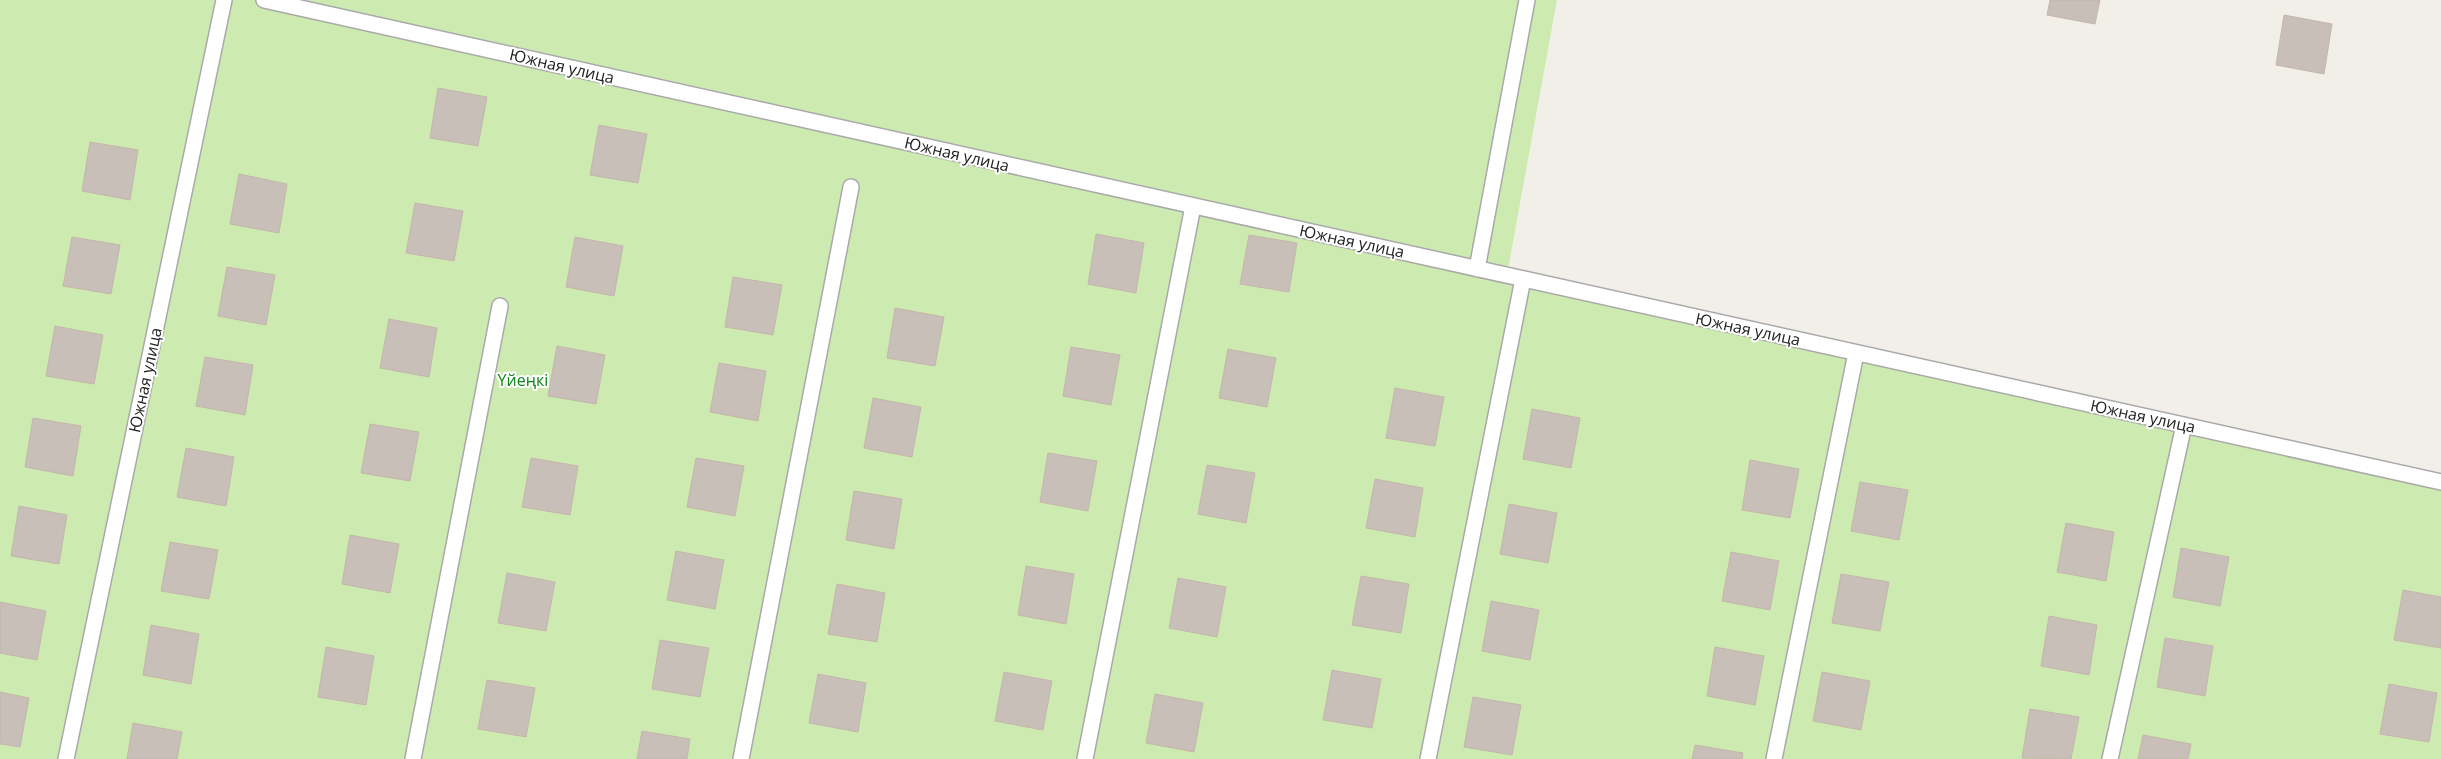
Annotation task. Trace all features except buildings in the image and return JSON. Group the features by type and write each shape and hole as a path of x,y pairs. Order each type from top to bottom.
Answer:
{"lane":[{"name":"Южная улица","path":"66,759 224,0"},
{"name":"Южная улица","path":"264,0 2441,482"},
{"path":"1477,269 1527,0"},
{"path":"741,759 851,187"},
{"path":"1085,759 1193,206"},
{"path":"1428,759 1523,279"},
{"path":"413,759 500,306"},
{"path":"1774,759 1856,353"},
{"path":"2110,759 2184,425"}],"green space":[{"name":"Үйеңкі","path":"0,0 1557,0 1507,275 2441,480 2441,759 0,759"}]}
